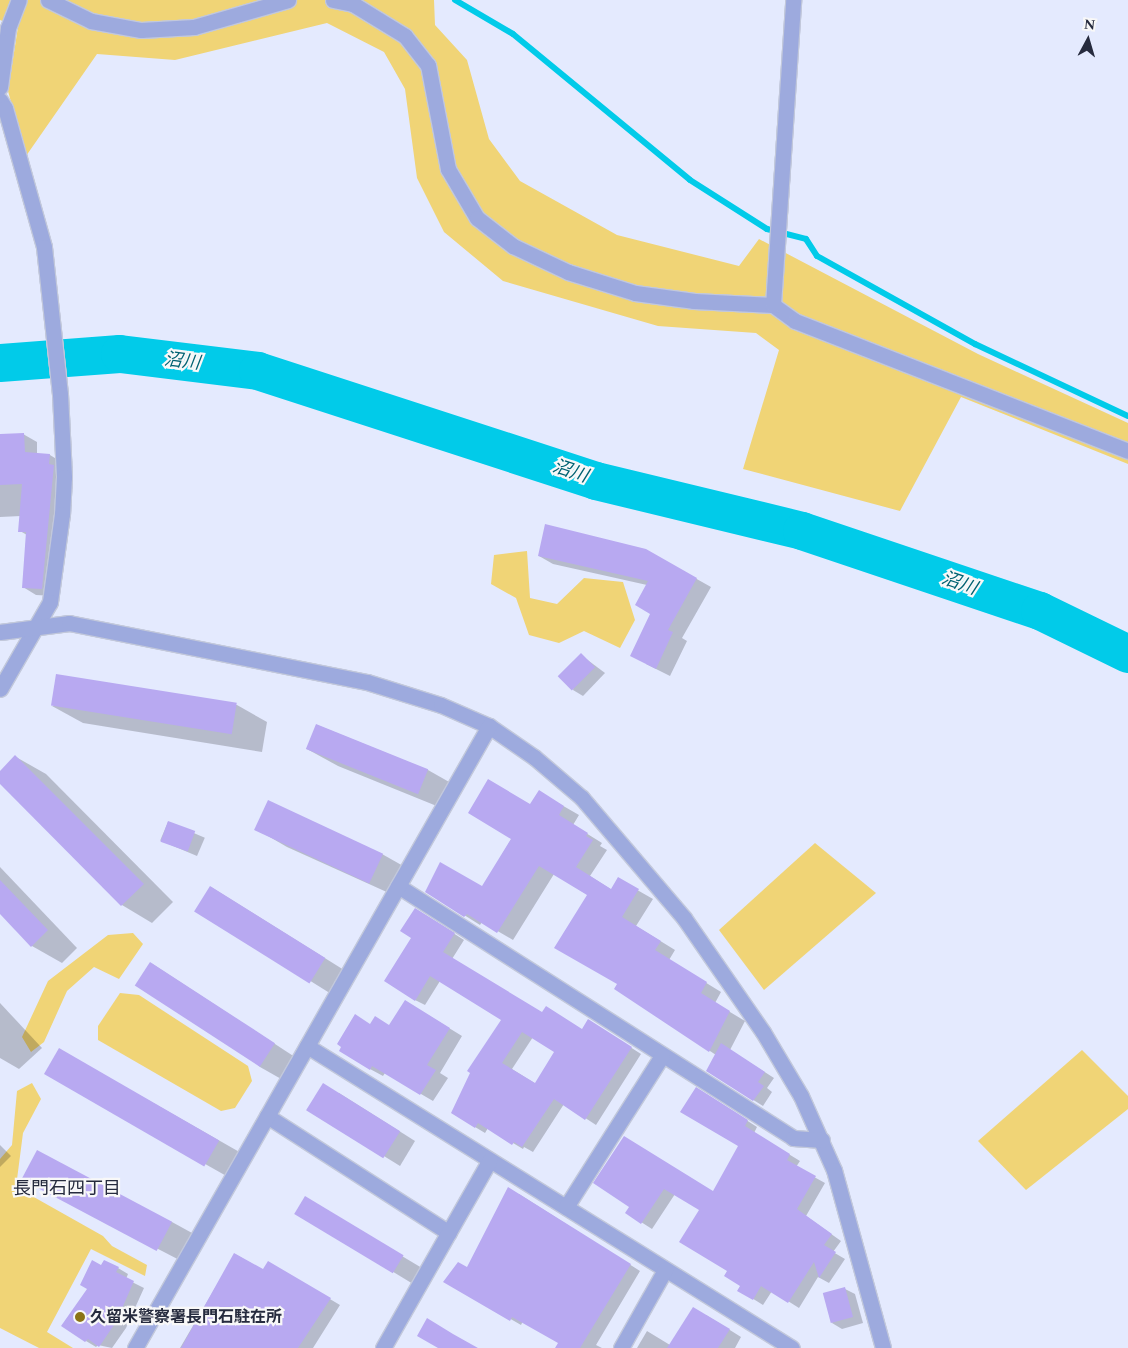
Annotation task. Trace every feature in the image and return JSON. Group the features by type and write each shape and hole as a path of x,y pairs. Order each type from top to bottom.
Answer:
{"street":[{"path":"0,87 8,28 19,0"},
{"path":"48,0 91,22 141,30 194,27 288,0"},
{"path":"333,0 353,4 405,36 428,65 448,169 477,218 513,246 568,272 636,293 694,301 773,306 795,321 1128,451"},
{"path":"773,306 793,0"},
{"path":"0,100 5,108 44,247 60,394 62,514 50,602 0,689"},
{"path":"0,632 36,629 56,623 69,623 284,664 367,682 441,705 489,726 534,757 582,798 684,918 763,1032 801,1096 822,1140 851,1221 883,1348"},
{"path":"135,1348 489,726"},
{"path":"398,886 793,1138 822,1140"},
{"path":"306,1046 792,1348"},
{"path":"566,1207 662,1056"},
{"path":"267,1116 449,1233"},
{"path":"383,1348 490,1160"},
{"path":"620,1348 665,1270"}],"shaded area":[{"path":"0,0 434,0 435,25 467,60 489,139 520,181 617,235 739,266 759,239 978,354 1128,423 1128,464 961,397 900,511 743,469 779,350 756,333 658,326 503,281 444,232 417,178 405,89 384,52 327,23 175,60 97,54 26,156 8,91 18,27 0,20"},
{"path":"527,551 530,598 557,604 584,578 623,582 635,620 620,648 584,631 559,643 529,635 516,598 491,584 494,555"},
{"path":"815,843 876,893 764,990 719,930"},
{"path":"133,933 143,944 119,979 94,967 67,991 44,1042 31,1052 22,1037 48,981 108,935"},
{"path":"120,993 139,995 248,1066 252,1081 235,1108 221,1111 98,1040 98,1026"},
{"path":"1082,1050 1128,1096 1128,1109 1026,1190 978,1141"},
{"path":"32,1083 41,1099 23,1133 16,1187 103,1236 112,1246 147,1265 145,1276 91,1249 47,1332 73,1348 39,1348 0,1328 0,1159 12,1145 17,1091"}],"building":[{"path":"24,433 25,452 50,454 49,464 54,465 42,589 22,588 26,532 18,532 22,484 0,485 0,434"},
{"path":"545,524 646,549 697,578 668,630 673,632 656,669 630,656 650,614 635,605 648,581 538,556"},
{"path":"581,653 595,667 572,690 558,676"},
{"path":"56,674 237,703 232,734 51,706"},
{"path":"316,724 428,769 418,794 306,749"},
{"path":"15,755 144,884 121,906 0,784 0,771"},
{"path":"488,779 530,804 539,790 564,806 559,815 588,833 586,836 593,840 576,867 611,889 618,877 639,889 622,917 661,941 655,950 707,982 701,993 730,1011 709,1052 614,989 617,984 554,948 587,895 539,866 497,933 467,914 464,917 425,892 440,862 482,886 511,839 468,813"},
{"path":"268,800 383,854 369,884 254,830"},
{"path":"168,821 195,831 188,852 160,842"},
{"path":"0,880 48,930 31,947 0,914"},
{"path":"210,886 325,958 309,984 194,911"},
{"path":"415,908 455,933 443,952 542,1012 546,1006 582,1029 588,1019 632,1047 585,1120 554,1099 522,1147 514,1142 512,1145 478,1123 475,1128 451,1113 470,1073 467,1071 501,1020 430,976 415,1001 384,981 411,938 400,931","holes":["522,1032 554,1052 535,1083 502,1063"]},
{"path":"150,962 275,1043 260,1067 135,985"},
{"path":"405,1000 450,1028 427,1065 436,1070 420,1095 372,1066 370,1070 339,1051 341,1047 337,1044 355,1014 370,1024 375,1016 389,1025"},
{"path":"721,1043 765,1072 758,1082 764,1086 753,1101 706,1071"},
{"path":"59,1048 219,1140 204,1166 44,1074"},
{"path":"323,1083 400,1131 383,1158 306,1110"},
{"path":"696,1087 748,1120 745,1126 790,1154 787,1160 816,1176 797,1209 832,1234 824,1245 836,1252 819,1278 814,1262 788,1303 761,1286 753,1300 737,1291 740,1286 724,1276 727,1271 679,1242 699,1210 664,1189 641,1224 625,1213 629,1207 593,1183 624,1136 713,1191 738,1146 680,1112"},
{"path":"37,1150 172,1222 157,1251 22,1179"},
{"path":"508,1187 631,1264 580,1348 555,1348 558,1343 512,1317 510,1321 443,1282 458,1262 467,1267"},
{"path":"305,1196 404,1255 393,1273 294,1214"},
{"path":"234,1253 263,1269 268,1261 331,1298 298,1348 181,1348"},
{"path":"92,1260 101,1265 104,1260 119,1267 116,1272 134,1281 116,1322 99,1347 88,1339 85,1342 61,1326 87,1289 80,1285"},
{"path":"845,1287 853,1317 831,1323 823,1293"},
{"path":"693,1307 730,1329 718,1348 667,1348"},
{"path":"427,1318 478,1348 438,1348 417,1336"}],"waterway":[{"path":"455,0 513,34 690,180 767,229 806,239 817,256 975,344 1128,416"},
{"name":"沼川","path":"0,363 120,354 258,371 596,481 802,531 1040,611 1128,654"}],"place":[{"name":"久留米警察署長門石駐在所","path":"80,1317"}],"district":[{"name":"長門石四丁目","path":"67,1189"}]}
